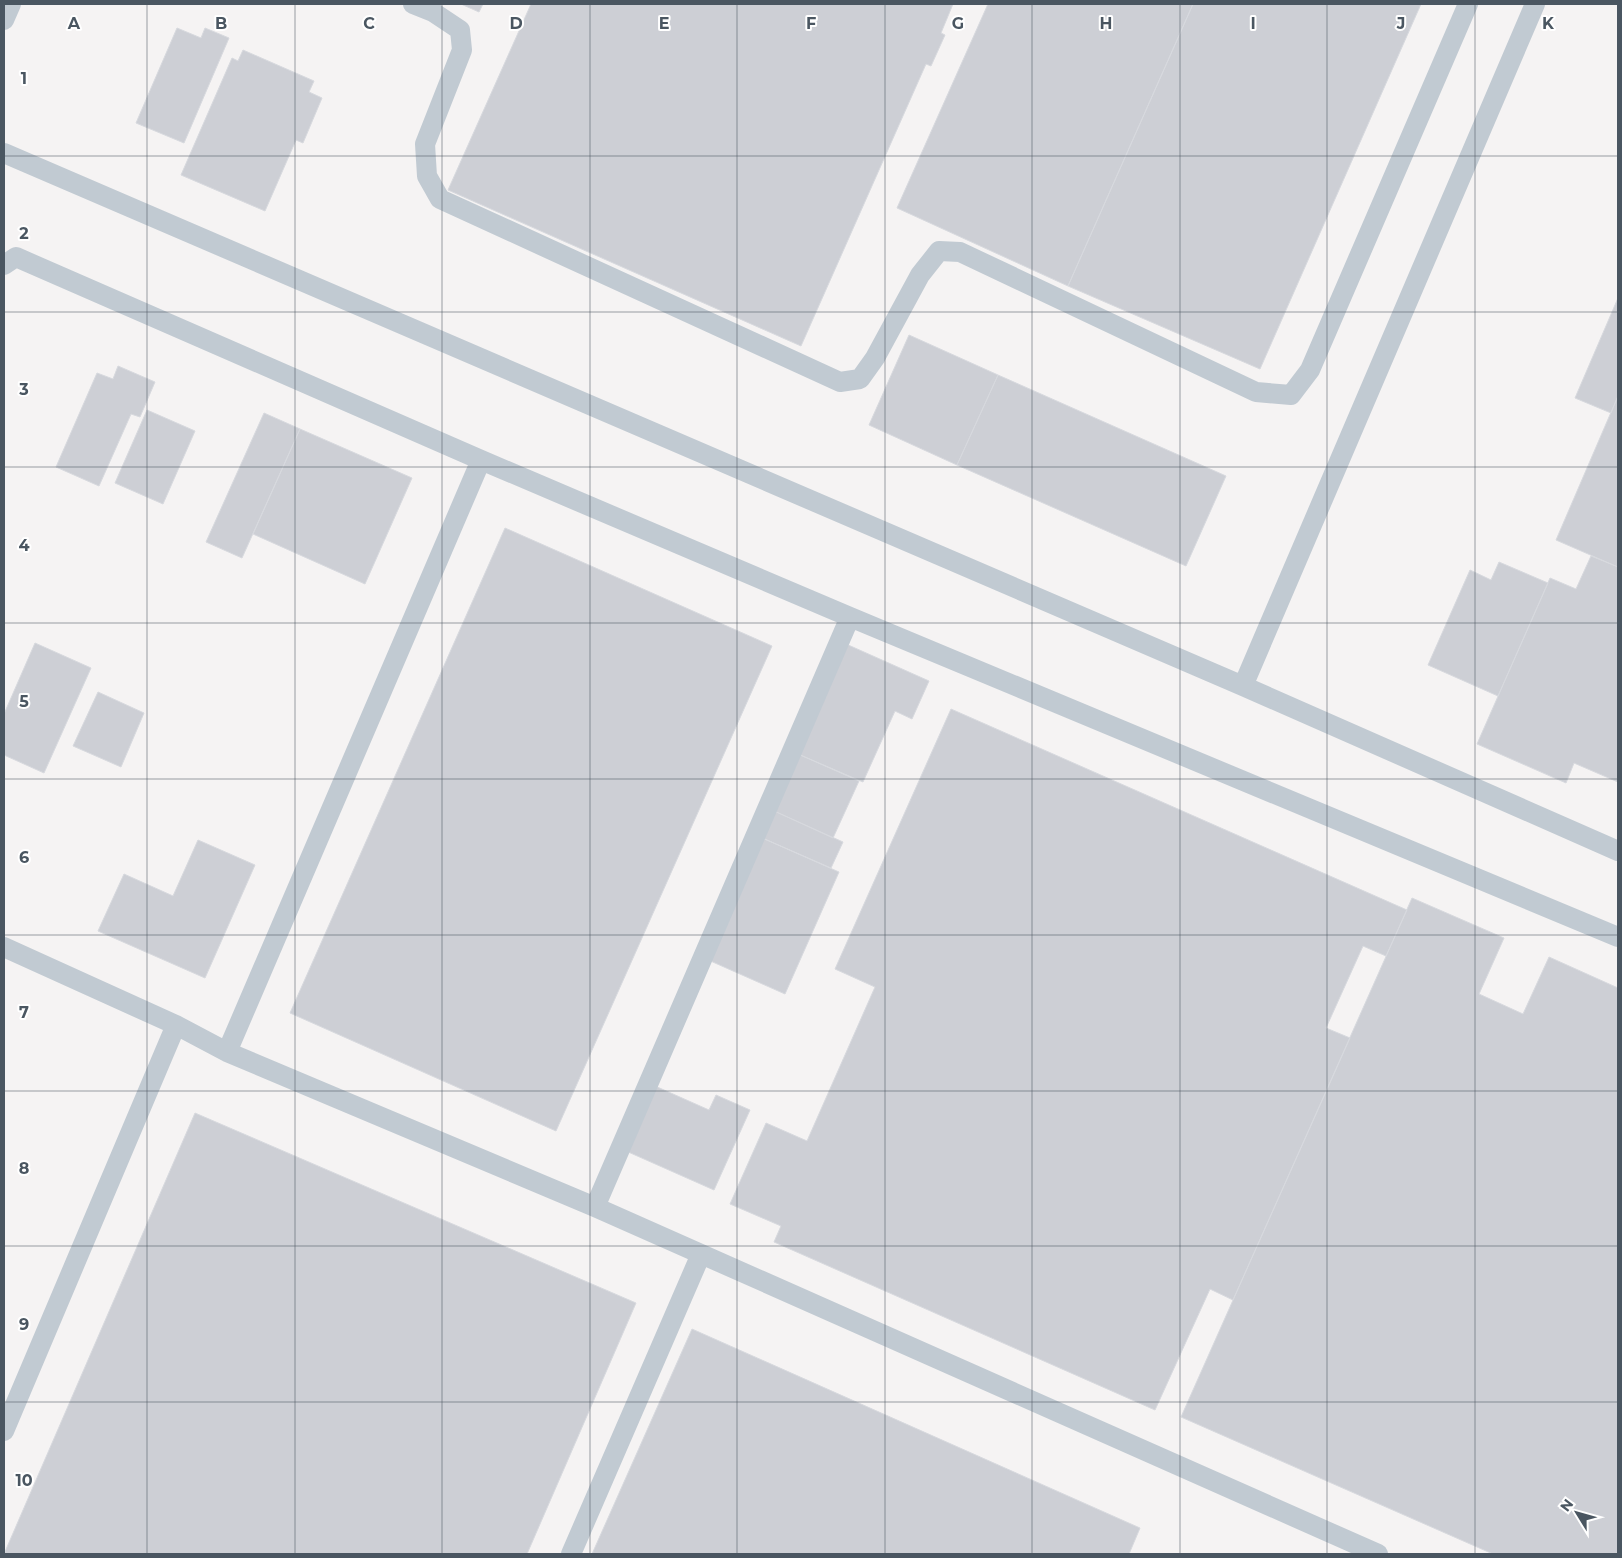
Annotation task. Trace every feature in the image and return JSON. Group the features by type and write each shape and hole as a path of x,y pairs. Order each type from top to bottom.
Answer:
{"lane":[{"path":"4,20 11,4"},
{"path":"413,4 433,12 460,30 462,50 425,144 427,176 440,199 840,382 860,379 875,358 920,275 939,251 960,252 1256,392 1291,395 1310,370 1468,4"},
{"path":"1243,686 1535,4"},
{"path":"4,153 1243,686 1618,851"},
{"path":"4,265 16,257 482,460 850,617 1618,937"},
{"path":"227,1052 482,460"},
{"path":"595,1207 850,617"},
{"path":"4,947 176,1025 227,1052 595,1207 1378,1554"},
{"path":"4,1430 176,1025"},
{"path":"571,1554 701,1254"}],"building":[{"path":"461,4 483,4 479,12"},
{"path":"531,4 953,4 941,33 945,35 931,66 926,64 801,346 448,190"},
{"path":"988,4 1193,4 1068,286 897,208"},
{"path":"1193,4 1421,4 1260,369 1068,286"},
{"path":"177,28 201,38 205,28 229,38 184,143 136,123"},
{"path":"243,50 314,81 309,92 322,98 303,143 296,140 265,211 181,175 232,58 238,61"},
{"path":"1618,298 1618,396 1611,413 1575,398"},
{"path":"909,335 998,375 957,465 869,425"},
{"path":"118,366 155,382 140,417 131,414 99,486 56,467 97,373 113,379"},
{"path":"998,375 1226,476 1186,566 957,465"},
{"path":"1618,396 1618,567 1556,540"},
{"path":"147,410 195,431 163,504 115,483"},
{"path":"264,413 300,429 242,558 206,542"},
{"path":"300,429 412,478 365,584 253,534"},
{"path":"505,528 772,646 556,1131 290,1013"},
{"path":"1591,556 1618,567 1618,782 1574,763 1566,783 1477,744 1550,578 1576,589"},
{"path":"1499,562 1548,583 1498,696 1428,665 1470,570 1491,580"},
{"path":"35,643 91,668 44,773 4,755 4,714"},
{"path":"846,644 929,681 912,719 895,711 863,782 798,754"},
{"path":"98,692 144,713 121,767 73,746"},
{"path":"951,709 1407,910 1386,956 1363,946 1326,1028 1350,1038 1233,1300 1210,1289 1155,1410 774,1242 781,1226 730,1204 766,1123 807,1141 875,987 835,969"},
{"path":"798,754 859,781 833,838 772,810"},
{"path":"772,810 843,842 831,868 760,837"},
{"path":"760,837 839,872 785,994 706,959"},
{"path":"198,840 255,865 205,978 98,931 124,874 173,896"},
{"path":"1412,898 1504,938 1479,994 1523,1014 1549,957 1618,988 1618,1554 1493,1554 1181,1417"},
{"path":"646,1082 709,1110 716,1095 750,1110 714,1190 617,1147"},
{"path":"195,1113 636,1303 527,1554 4,1554"},
{"path":"692,1329 1140,1528 1129,1554 592,1554"}]}
